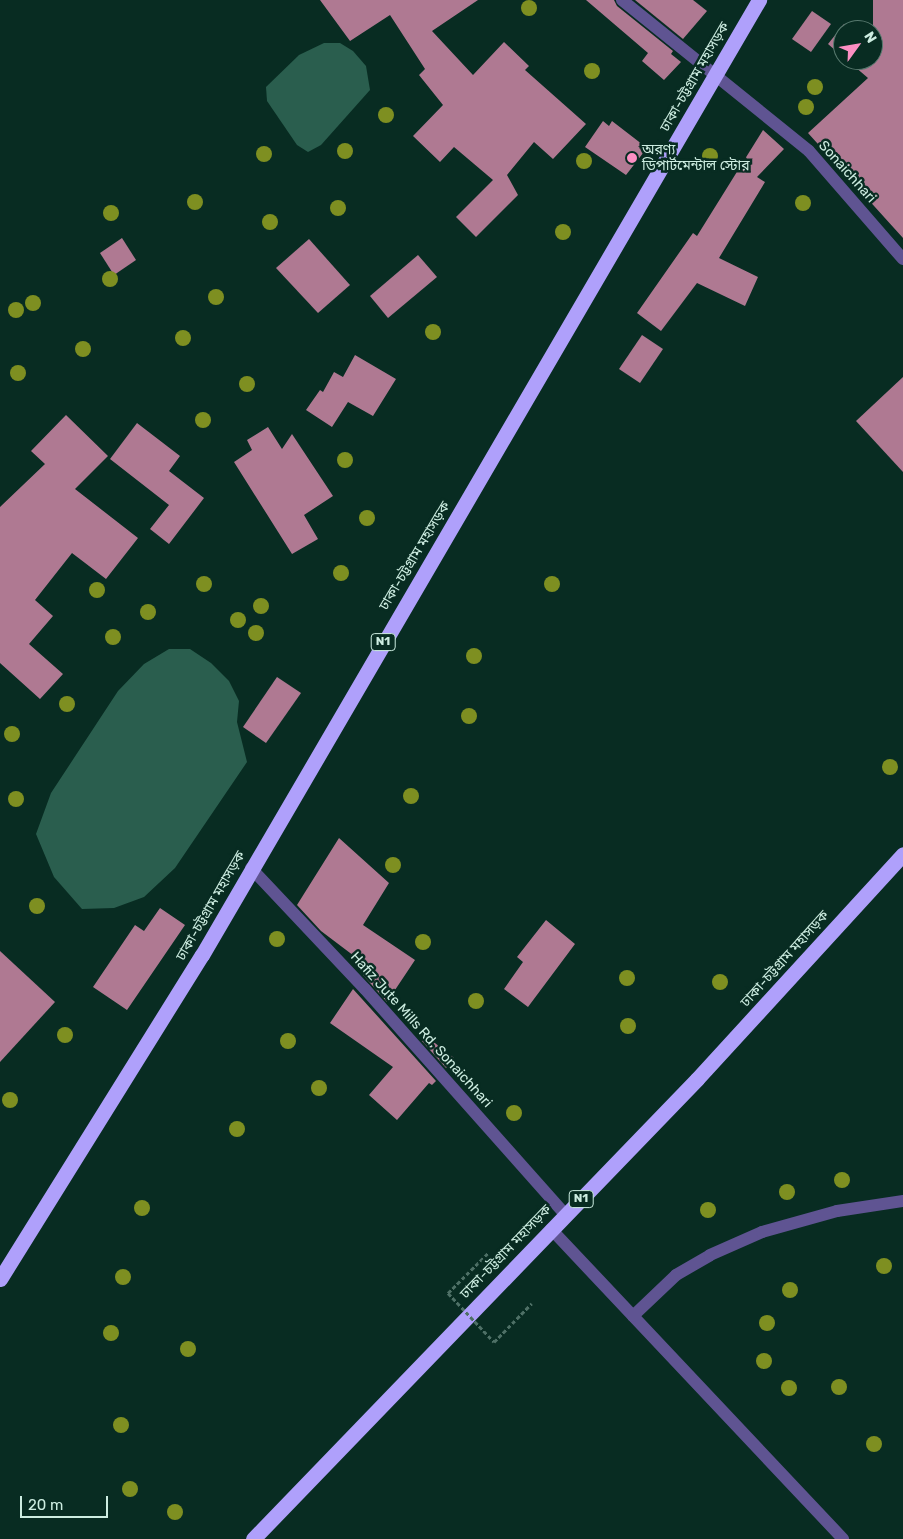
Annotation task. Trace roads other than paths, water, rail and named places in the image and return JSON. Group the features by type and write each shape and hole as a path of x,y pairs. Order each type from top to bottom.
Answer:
{"highway":[{"name":"ঢাকা-চট্টগ্রাম মহাসড়ক","path":"0,1279 202,955 251,868 759,0"},
{"name":"ঢাকা-চট্টগ্রাম মহাসড়ক","path":"253,1539 697,1079 903,854"}],"street":[{"name":"Sonaichhari","path":"622,0 713,76 809,151 903,259"},
{"name":"Hafiz Jute Mills Rd, Sonaichhari","path":"251,868 365,989 565,1214"},
{"path":"633,1316 676,1275 710,1254 762,1232 837,1211 903,1201"},
{"path":"551,1229 843,1539"}],"place":[{"name":"অরণ্য ডিপার্টমেন্টাল স্টোর","path":"632,158"}]}
